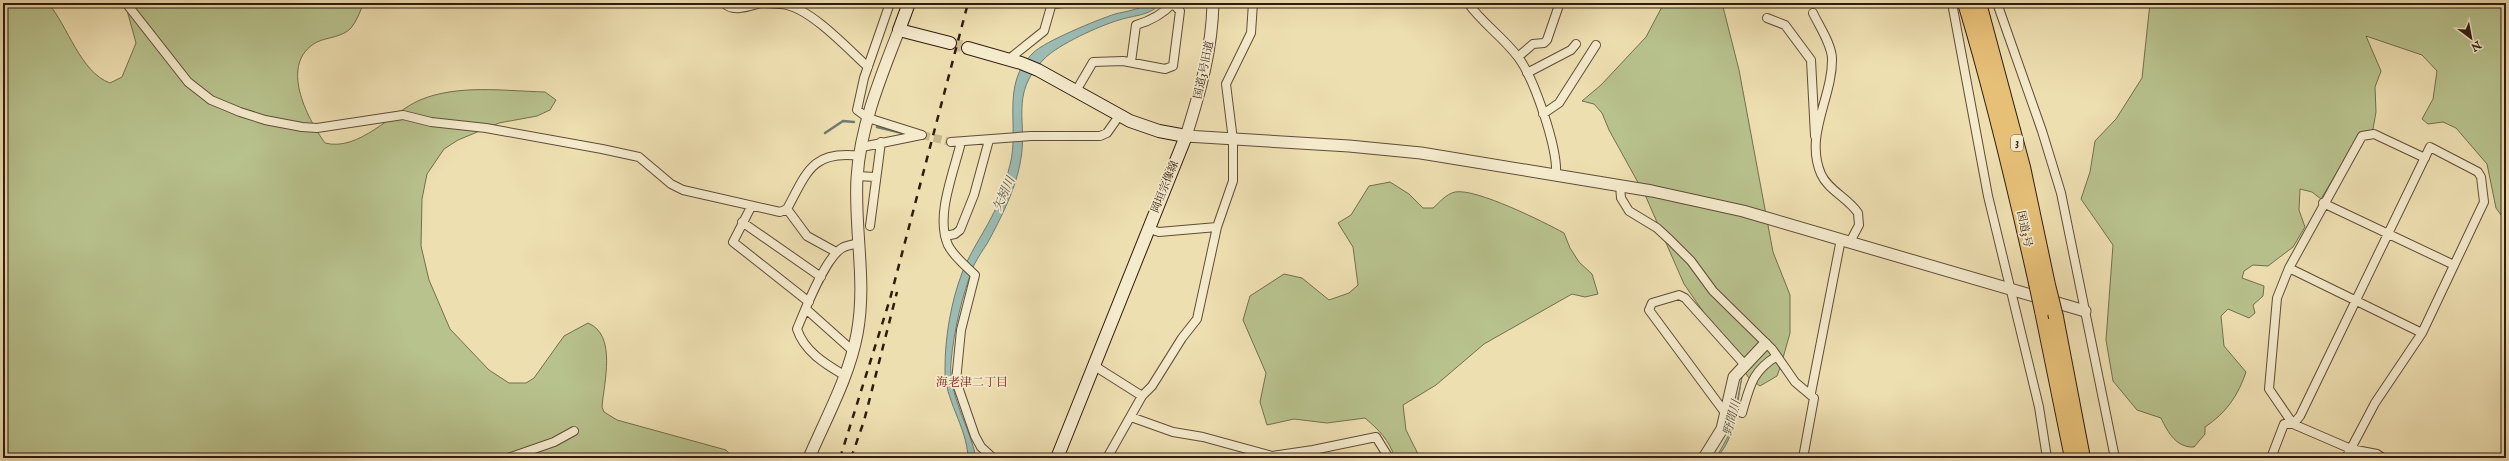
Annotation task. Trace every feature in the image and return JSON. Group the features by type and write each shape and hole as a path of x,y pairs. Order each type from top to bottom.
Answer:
{"highway":[{"name":"国道3号","path":"1965,3 2042,284 2056,318 2083,458"},
{"name":"国道3号","path":"1979,3 2023,167 2042,284 2042,310 2072,458"}],"main road":[{"path":"909,3 899,30 950,43"},
{"path":"968,48 1021,62 1119,116 1159,131 1186,136"},
{"name":"岡垣宗像線","path":"1057,458 1186,136"}],"street":[{"path":"126,3 188,82 198,92 211,100 265,120 317,128 403,115 431,122 486,128 639,157 671,184 683,190 751,207 780,212 787,209 812,165 845,154 861,151 881,142 922,135 868,118 858,110 868,67 890,3"},
{"path":"724,3 727,6 738,8 761,3 787,5 797,8 811,18 868,67"},
{"path":"1009,59 1044,31 1052,3 1064,3"},
{"path":"1076,91 1093,62 1131,62 1165,69 1173,66 1180,11 1173,3 1157,16 1136,25 1131,62"},
{"name":"国道3号旧道","path":"1186,136 1207,60 1213,3"},
{"path":"1468,3 1477,15 1518,57 1527,73 1543,114 1557,162 1556,175"},
{"path":"1952,3 1988,196 2009,288 2039,407 2047,458"},
{"path":"1996,3 2042,131 2061,193 2115,458"},
{"path":"1107,458 1142,396 1197,319 1217,227 1233,181 1234,140 1226,84 1251,33 1255,4"},
{"path":"1518,57 1533,44 1544,43 1547,40 1558,8"},
{"path":"1813,13 1832,56 1823,110 1816,136"},
{"path":"1767,18 1785,25 1811,60 1816,151 1822,175 1827,183 1858,213 1859,225 1845,240 1811,393"},
{"path":"810,458 853,352 861,311 862,283 857,176 868,118 899,30"},
{"path":"1527,73 1570,50 1576,44"},
{"path":"1543,114 1559,103 1596,45"},
{"path":"951,142 961,142 967,139 989,140 1031,136 1100,136 1107,133 1119,116"},
{"path":"2292,424 2269,389 2277,298 2289,268 2362,136 2374,134 2425,158"},
{"path":"1186,136 1421,153 1620,185 1743,210 2085,311"},
{"path":"945,236 956,234 960,230 974,195 989,140"},
{"path":"870,226 875,177 881,142"},
{"path":"961,142 942,221 949,246 960,261 975,275 961,330 956,381 975,436 984,456 993,458"},
{"path":"2292,424 2300,416 2430,148 2478,172 2481,177 2484,202 2422,333 2375,403 2346,458"},
{"path":"857,176 875,177"},
{"path":"1620,185 1621,198 1629,211 1657,228 1670,240 1691,261 1713,290 1777,356 1795,382 1811,393 1815,403 1803,458"},
{"path":"2324,203 2454,265"},
{"path":"751,207 733,242 807,306 853,352"},
{"path":"787,209 807,236 836,252"},
{"path":"742,222 821,277"},
{"path":"1149,228 1159,232 1217,227"},
{"path":"844,375 821,362 800,337 797,329 821,277 836,252 843,247 860,243"},
{"path":"2289,268 2422,333"},
{"path":"1726,414 1649,310 1652,303 1680,295 1685,298 1745,365"},
{"path":"1704,458 1716,441 1726,414 1734,377 1765,344"},
{"path":"1742,413 1752,381 1762,365 1777,356"},
{"path":"1093,365 1142,396"},
{"path":"1130,417 1173,432 1203,437 1272,457 1376,437 1389,458"},
{"path":"2271,458 2284,424 2292,424 2351,449 2377,454 2383,458"},
{"path":"508,458 554,442 574,431"}],"green space":[{"path":"3,3 48,3 82,59 90,69 110,83 122,77 136,43 125,3 364,3 357,19 348,31 317,42 305,51 299,63 298,77 304,106 325,143 338,144 350,142 363,137 409,106 420,100 435,95 466,90 545,92 556,100 550,110 537,116 499,123 458,140 444,149 427,174 422,199 421,246 429,280 450,329 489,370 509,383 526,383 534,378 564,336 588,323 597,329 603,338 606,348 607,360 602,407 604,412 617,420 726,450 733,458 3,458"},
{"path":"1664,3 1722,3 1739,70 1773,252 1790,295 1790,333 1781,365 1777,376 1760,386 1749,378 1684,284 1646,197 1609,130 1602,113 1594,104 1582,101 1601,85 1646,37"},
{"path":"2150,3 2506,3 2506,222 2496,208 2487,164 2456,128 2443,122 2428,124 2422,119 2433,99 2437,71 2422,55 2366,36 2381,71 2375,87 2376,112 2373,129 2349,152 2321,199 2312,192 2300,189 2299,210 2305,227 2293,247 2268,266 2253,265 2244,271 2242,278 2264,286 2263,296 2253,305 2255,313 2249,318 2228,309 2221,316 2224,346 2246,372 2235,396 2225,410 2205,427 2205,434 2194,447 2188,447 2178,442 2170,434 2161,418 2137,410 2113,381 2106,340 2113,245 2081,199 2090,172 2095,141 2116,119 2142,78"},
{"path":"1390,182 1409,194 1423,208 1433,208 1452,193 1465,192 1493,200 1510,207 1564,233 1570,248 1579,262 1592,274 1598,294 1585,297 1572,294 1484,344 1436,385 1403,405 1406,430 1420,458 1395,458 1390,446 1383,436 1365,418 1327,423 1294,419 1267,425 1260,402 1266,373 1243,320 1250,296 1284,274 1302,278 1329,300 1349,293 1358,285 1353,247 1338,223 1351,215 1369,186"}],"water":[{"name":"矢矧川","path":"1149,3 1163,3 1151,11 1101,27 1059,47 1044,59 1033,72 1026,85 1023,97 1022,149 1018,174 1003,214 974,265 962,300 954,338 951,362 953,387 976,458 968,458 964,435 948,391 946,380 945,356 947,332 962,273 996,208 1010,165 1013,151 1014,92 1017,78 1023,65 1039,48 1072,31 1096,21 1115,14 1137,9"},
{"path":"1742,377 1732,431 1723,450 1716,458 1731,431"}],"waterway":[{"path":"825,133 843,121 854,122"},
{"path":"877,127 902,133"}],"tunnel":[{"path":"950,43 968,48"},
{"path":"922,135 951,142"}],"railway":[{"path":"840,458 890,299 968,3"},
{"path":"851,458 864,421 897,292"}],"district":[{"name":"海老津二丁目","path":"972,382"}],"water label":[{"name":"野間川","path":"1732,418"}]}
